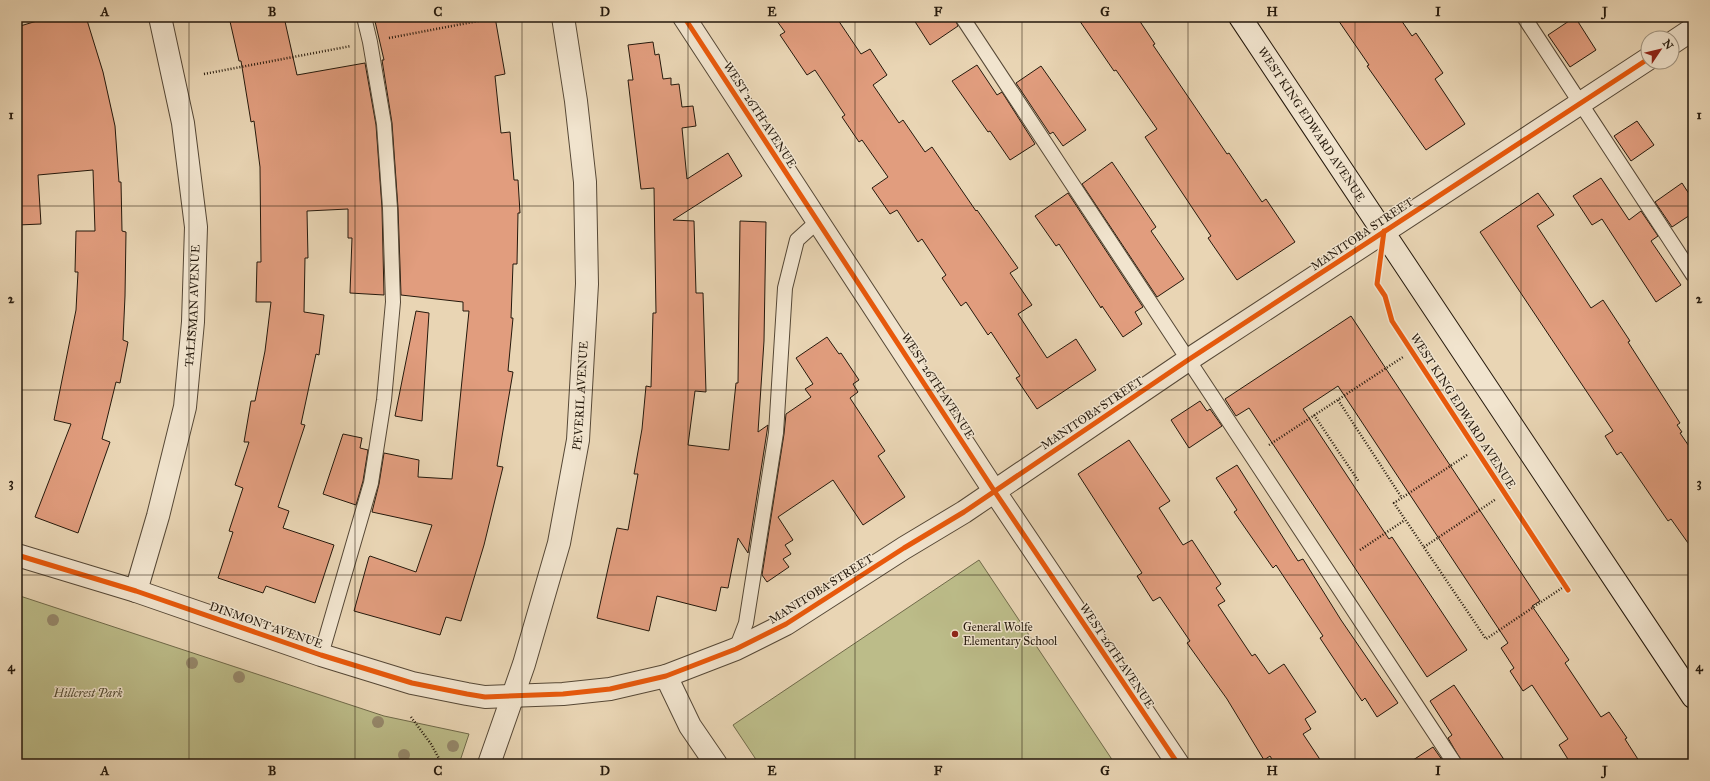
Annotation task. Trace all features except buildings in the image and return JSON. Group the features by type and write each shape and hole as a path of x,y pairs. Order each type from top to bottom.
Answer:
{"street":[{"name":"TALISMAN AVENUE","path":"136,591 158,516 185,407 193,322 196,228 183,123 160,17"},
{"name":"PEVERIL AVENUE","path":"489,764 524,664 559,543 578,440 587,284 585,182 576,101 563,17"},
{"name":"WEST 26TH AVENUE","path":"684,17 995,492 1178,764"},
{"name":"WEST KING EDWARD AVENUE","path":"1240,17 1693,696"},
{"path":"1680,38 1693,29"},
{"name":"MANITOBA STREET","path":"512,695 557,694 610,688 666,676 736,648 786,624 995,492 1188,360 1640,64"},
{"name":"DINMONT AVENUE","path":"17,555 136,591 321,655 412,683 485,697 512,695"},
{"path":"666,676 690,726 713,763"}],"lane":[{"path":"321,655 371,483 384,400 393,302 390,208 384,124 370,42 364,17"},
{"path":"962,17 1455,764"},
{"path":"1524,17 1693,275"},
{"path":"736,648 746,622 776,433 785,288 797,240 818,221"}],"path":[{"path":"1268,446 1402,357"},
{"path":"1338,400 1402,498"},
{"path":"1314,415 1359,482"},
{"path":"1467,455 1394,503 1486,639 1563,586 1568,590"},
{"path":"1424,547 1496,499"},
{"path":"1360,550 1405,520"},
{"path":"411,717 431,744 442,764"}],"green space":[{"name":"General Wolfe Elementary School","path":"979,560 1115,764 759,764 733,725"},
{"name":"Hillcrest Park","path":"17,595 384,716 469,734 459,764 17,764"}],"cycle path":[{"path":"684,17 995,492 1178,764"},
{"path":"17,555 136,591 321,655 412,683 467,694 485,697 563,694 610,689 666,676 736,649 786,624 904,548 964,512 1188,360 1640,64"},
{"path":"1384,231 1377,284 1385,296 1392,321 1568,590"}],"place":[{"name":"General Wolfe Elementary School","path":"955,634"}]}
